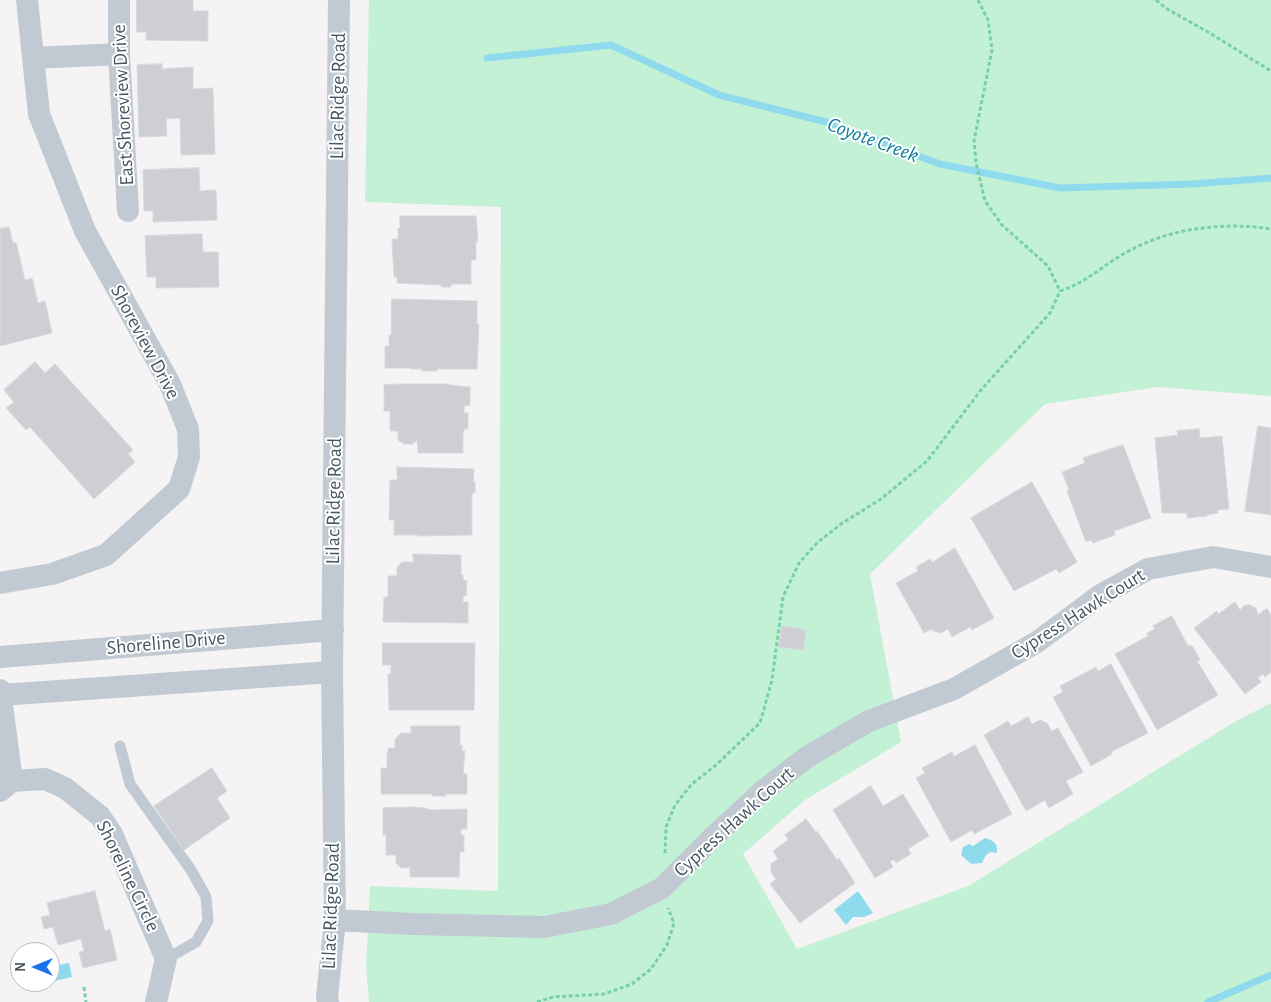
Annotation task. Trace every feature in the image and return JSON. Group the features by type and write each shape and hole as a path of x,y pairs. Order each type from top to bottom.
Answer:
{"street":[{"name":"Shoreview Drive","path":"0,583 52,574 106,555 179,489 189,457 188,429 170,384 85,231 39,114 27,0"},
{"name":"East Shoreview Drive","path":"118,0 119,54 128,211"},
{"name":"Lilac Ridge Road","path":"328,1002 326,997 335,920 332,672 339,0"},
{"path":"33,58 119,54"},
{"name":"Cypress Hawk Court","path":"335,920 544,927 611,914 662,888 764,790 807,757 870,721 954,689 1037,642 1099,596 1148,569 1213,557 1271,567"},
{"name":"Shoreline Drive","path":"0,657 333,630"},
{"name":"Shoreline Drive","path":"0,695 332,672"},
{"path":"0,690 0,695"},
{"name":"Shoreline Circle","path":"0,695 6,786 45,779 65,788 100,816 112,834 166,959"},
{"path":"156,1002 166,959"}],"lane":[{"path":"120,746 130,784 190,870 206,897 208,921 196,942 166,959"}],"path":[{"path":"978,0 988,20 992,50 974,141 985,201 1002,225 1048,266 1060,291"},
{"path":"1156,0 1167,9 1271,70"},
{"path":"537,1002 554,997 604,994 632,984 651,969 667,945 674,924 662,888 666,827 675,805 692,784 716,765 760,723 772,680 783,597 800,563 817,543 840,524 881,499 927,460 981,390 1050,313 1060,291 1078,285 1120,256 1144,243 1167,236 1198,229 1230,225 1271,228"},
{"path":"84,988 86,1002"}],"green space":[{"path":"369,0 1271,0 1271,396 1158,387 1045,404 870,574 901,742 805,800 743,854 797,949 968,886 1236,721 1271,703 1271,1002 369,1002 366,965 370,886 498,891 501,207 365,202"}],"water":[{"path":"985,838 995,843 997,853 990,852 982,863 971,864 961,855 963,847 969,844 973,846"},
{"path":"858,891 873,913 864,917 853,917 846,925 834,910"},
{"path":"69,963 72,977 60,980 60,965"}],"building":[{"path":"137,0 193,0 193,11 208,11 208,41 146,40 146,32 137,32"},
{"path":"162,64 162,69 193,67 193,89 213,88 215,154 181,155 180,118 166,119 167,136 139,137 137,65"},
{"path":"199,168 200,191 216,190 217,220 153,222 153,211 144,211 143,170"},
{"path":"400,216 476,216 478,241 476,241 476,260 471,260 471,284 451,284 451,287 441,287 442,285 397,283 397,277 394,277 392,239 398,239"},
{"path":"9,227 13,243 16,242 25,280 32,278 38,303 45,301 52,333 0,346 0,229"},
{"path":"202,234 203,252 218,252 219,287 156,288 156,277 147,277 145,236"},
{"path":"392,299 477,301 477,324 479,324 477,369 422,371 422,369 410,368 385,368 385,346 389,346 389,335 391,335"},
{"path":"35,362 45,373 55,364 133,450 128,454 135,462 94,499 30,427 26,430 6,408 14,402 4,390"},
{"path":"449,384 470,387 470,405 464,406 464,413 468,413 468,429 464,429 463,433 463,453 418,453 417,440 413,444 404,444 398,440 398,431 390,431 390,411 384,411 384,385"},
{"path":"1258,426 1271,428 1271,515 1245,511"},
{"path":"1199,429 1200,438 1222,436 1229,509 1217,510 1218,513 1207,516 1187,518 1187,513 1162,513 1155,438 1178,435 1177,431"},
{"path":"1123,445 1151,518 1114,531 1115,535 1093,543 1091,540 1086,542 1062,472 1085,463 1083,458"},
{"path":"397,467 474,469 473,482 475,482 475,493 472,493 472,535 394,535 394,520 389,520 390,480 397,480"},
{"path":"1032,482 1077,562 1059,573 1056,569 1014,591 971,518"},
{"path":"955,548 994,618 972,630 970,627 952,637 948,629 941,633 932,629 924,633 896,583 918,571 916,567 930,559 932,562"},
{"path":"413,554 461,555 461,575 463,575 463,580 467,581 466,596 463,596 463,602 468,602 468,623 383,622 384,597 388,597 388,576 397,576 397,568 402,562 413,562"},
{"path":"1235,602 1240,610 1245,605 1250,605 1256,608 1258,615 1267,608 1271,615 1271,672 1265,677 1263,674 1258,678 1261,682 1245,694 1194,628 1217,611 1218,614"},
{"path":"1172,616 1188,646 1193,647 1200,660 1197,661 1218,695 1157,730 1115,654 1148,636 1147,633 1155,629 1153,626"},
{"path":"782,626 806,630 803,650 779,647"},
{"path":"383,643 475,643 474,710 389,710 388,674 391,674 391,665 383,665"},
{"path":"1111,664 1148,733 1111,752 1112,754 1091,766 1053,697 1063,692 1060,686 1096,667 1098,671"},
{"path":"1028,717 1032,724 1040,720 1047,723 1051,730 1050,732 1058,728 1083,772 1066,781 1073,794 1049,808 1045,800 1026,811 984,735 1008,721 1011,726"},
{"path":"411,726 460,726 460,745 462,745 462,751 465,751 463,774 467,774 467,794 432,796 432,794 381,794 381,768 387,768 388,748 395,748 395,739 401,733 411,733"},
{"path":"975,745 1012,814 974,834 972,830 951,842 916,778 925,773 922,768 952,752 954,756"},
{"path":"212,768 227,791 217,798 230,818 184,850 154,806"},
{"path":"871,786 883,806 903,794 929,836 908,849 911,854 896,863 894,859 890,862 893,867 875,878 833,810"},
{"path":"412,807 432,810 467,809 467,829 461,829 461,835 464,835 464,852 460,852 459,877 410,877 410,866 408,868 401,868 396,863 396,855 386,855 386,835 383,835 383,808"},
{"path":"806,819 817,831 837,860 839,858 855,883 800,923 770,884 776,879 771,872 771,864 778,859 773,851 788,840 785,835"},
{"path":"95,891 105,931 110,929 117,960 83,968 79,952 84,951 81,939 60,944 60,942 57,942 53,927 44,929 41,917 50,915 47,903"}],"waterway":[{"name":"Coyote Creek","path":"487,58 611,45 719,95 830,123 940,164 1060,188 1193,184 1271,178"},
{"path":"1208,1002 1271,975"}]}
